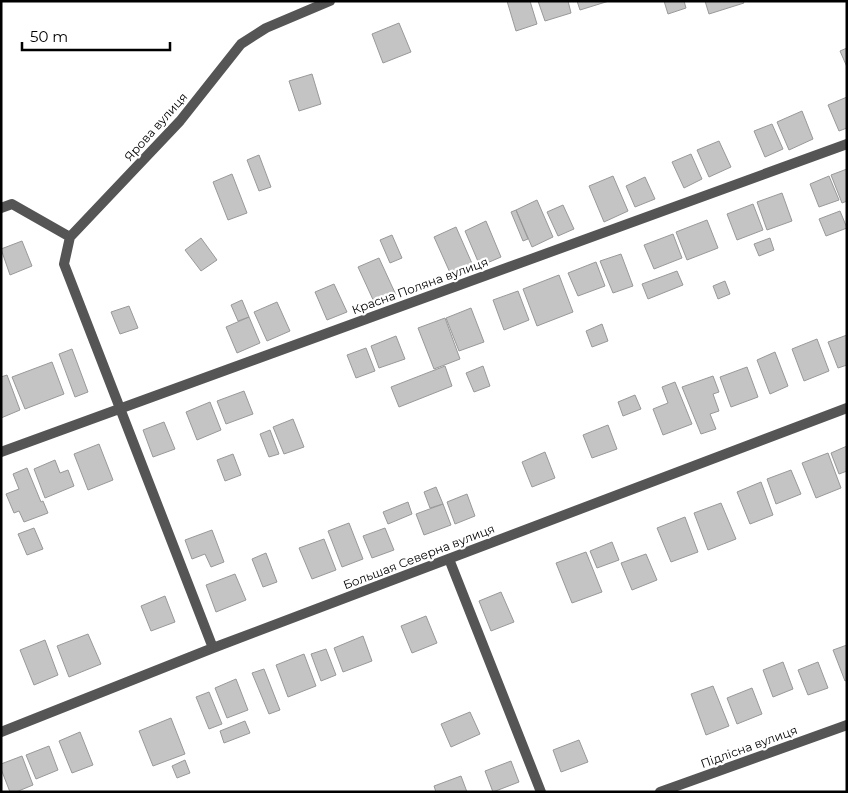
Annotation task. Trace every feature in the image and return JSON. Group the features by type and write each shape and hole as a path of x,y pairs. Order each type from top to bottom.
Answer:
{"street":[{"name":"Ярова вулиця","path":"70,237 180,120 241,44 266,28 330,1"},
{"name":"Красна Поляна вулиця","path":"1,452 847,144"},
{"path":"1,208 12,204 70,237 64,264 213,648"},
{"name":"Большая Северна вулиця","path":"1,732 213,648 847,408"},
{"path":"449,559 540,792"},
{"name":"Підлісна вулиця","path":"660,792 847,726"}],"building":[{"path":"507,1 530,1 537,24 516,31"},
{"path":"538,1 568,1 571,13 545,21"},
{"path":"577,1 609,1 580,10"},
{"path":"664,1 684,1 686,8 668,14"},
{"path":"705,1 743,1 744,3 709,14"},
{"path":"399,23 411,52 383,63 372,34"},
{"path":"847,48 847,67 840,51"},
{"path":"312,74 321,104 299,111 289,81"},
{"path":"847,97 847,128 839,131 828,105"},
{"path":"802,111 813,139 789,150 777,122"},
{"path":"772,124 783,149 765,157 754,131"},
{"path":"719,141 731,167 709,177 697,150"},
{"path":"691,154 702,179 684,188 672,162"},
{"path":"259,155 271,187 259,191 247,160"},
{"path":"847,169 847,201 842,203 831,175"},
{"path":"232,174 247,213 228,220 213,182"},
{"path":"613,176 628,211 604,222 589,186"},
{"path":"829,176 839,200 819,207 810,184"},
{"path":"645,177 655,199 635,207 626,186"},
{"path":"782,193 792,221 767,230 757,202"},
{"path":"537,200 553,237 532,247 516,210"},
{"path":"753,204 763,230 737,240 727,214"},
{"path":"563,205 574,229 558,236 547,212"},
{"path":"516,210 528,239 523,241 511,212"},
{"path":"840,211 847,228 826,236 819,219"},
{"path":"707,220 718,248 687,260 676,232"},
{"path":"486,221 501,257 480,266 465,231"},
{"path":"456,227 474,268 452,277 434,237"},
{"path":"673,234 682,258 654,269 644,245"},
{"path":"392,235 402,258 390,263 380,240"},
{"path":"201,238 217,260 201,271 185,250"},
{"path":"770,238 774,250 759,256 754,244"},
{"path":"22,241 32,266 10,275 1,249"},
{"path":"621,254 633,286 613,293 600,261"},
{"path":"379,258 396,295 375,304 358,267"},
{"path":"596,262 605,286 578,296 568,273"},
{"path":"677,271 683,285 648,299 642,284"},
{"path":"559,275 573,312 537,326 523,289"},
{"path":"725,281 730,294 718,299 713,286"},
{"path":"334,284 347,312 327,320 315,292"},
{"path":"518,291 529,320 504,330 493,300"},
{"path":"242,300 249,317 238,321 231,305"},
{"path":"277,302 290,331 267,341 254,312"},
{"path":"129,306 138,328 120,334 111,312"},
{"path":"471,308 484,342 459,351 446,318"},
{"path":"249,317 260,343 237,353 226,327"},
{"path":"445,318 460,359 434,369 418,328"},
{"path":"602,324 608,341 592,347 586,331"},
{"path":"847,335 847,365 838,368 828,342"},
{"path":"396,336 405,359 379,368 371,346"},
{"path":"817,339 829,371 804,381 792,349"},
{"path":"366,348 375,371 356,378 347,355"},
{"path":"72,349 88,392 75,397 59,354"},
{"path":"775,352 788,386 770,394 757,360"},
{"path":"52,362 64,394 25,409 12,377"},
{"path":"445,366 452,386 399,407 391,387"},
{"path":"483,366 490,386 474,392 466,373"},
{"path":"747,367 758,397 731,407 720,377"},
{"path":"7,375 20,410 1,418 1,377"},
{"path":"713,376 719,392 713,394 719,411 710,414 716,429 701,434 682,387"},
{"path":"675,382 692,424 663,435 653,409 668,403 662,387"},
{"path":"244,391 253,414 226,424 217,401"},
{"path":"635,395 641,409 623,416 618,402"},
{"path":"210,402 221,430 197,440 186,412"},
{"path":"293,419 304,447 284,454 273,427"},
{"path":"164,422 175,449 153,457 143,430"},
{"path":"608,425 617,449 592,458 583,435"},
{"path":"270,430 279,454 269,457 260,434"},
{"path":"99,444 113,480 88,490 74,454"},
{"path":"847,446 847,471 839,474 831,453"},
{"path":"545,452 555,478 532,487 522,462"},
{"path":"828,453 841,488 816,498 802,463"},
{"path":"233,454 241,475 225,481 217,460"},
{"path":"55,460 60,473 68,470 74,486 45,498 34,469"},
{"path":"27,468 41,502 43,501 48,513 24,522 19,511 14,513 6,494 19,489 13,474"},
{"path":"791,470 801,494 776,504 767,479"},
{"path":"761,482 773,515 750,524 737,492"},
{"path":"436,487 443,504 430,508 424,492"},
{"path":"467,494 475,516 455,524 447,502"},
{"path":"408,502 412,514 388,524 383,512"},
{"path":"721,503 736,539 708,550 694,513"},
{"path":"443,504 451,525 424,535 416,514"},
{"path":"685,517 698,552 671,562 657,528"},
{"path":"349,523 363,559 342,567 328,531"},
{"path":"34,528 43,549 27,555 18,534"},
{"path":"385,528 394,550 372,558 363,536"},
{"path":"212,530 224,562 211,567 205,554 192,559 185,540"},
{"path":"324,539 336,570 312,579 299,548"},
{"path":"612,542 619,560 597,568 590,551"},
{"path":"586,552 602,592 572,603 556,563"},
{"path":"266,553 277,582 263,587 252,559"},
{"path":"646,554 657,580 632,590 621,563"},
{"path":"235,574 246,600 216,612 206,585"},
{"path":"501,592 514,622 491,631 479,601"},
{"path":"165,596 175,622 151,631 141,606"},
{"path":"426,616 437,643 412,653 401,626"},
{"path":"88,634 101,664 69,677 57,646"},
{"path":"363,636 372,661 343,672 334,648"},
{"path":"45,640 58,675 34,685 20,650"},
{"path":"847,645 847,680 845,681 833,650"},
{"path":"326,649 336,675 321,681 311,654"},
{"path":"304,654 316,686 288,697 276,665"},
{"path":"783,662 793,689 773,697 763,670"},
{"path":"818,662 828,688 808,695 798,670"},
{"path":"264,669 280,710 269,714 252,673"},
{"path":"236,679 248,710 227,718 215,688"},
{"path":"713,686 729,726 706,735 691,694"},
{"path":"752,688 762,714 737,724 727,698"},
{"path":"209,692 222,724 209,729 196,697"},
{"path":"470,712 480,734 451,747 441,724"},
{"path":"171,718 185,754 153,766 139,731"},
{"path":"245,721 250,733 224,743 220,731"},
{"path":"80,732 93,765 72,773 59,741"},
{"path":"579,740 588,762 561,772 553,750"},
{"path":"49,746 58,770 36,779 26,755"},
{"path":"22,756 33,785 16,792 10,792 1,769 1,764"},
{"path":"185,760 190,773 177,778 172,766"},
{"path":"511,761 519,782 493,792 485,771"},
{"path":"461,776 467,792 436,792 434,786"}]}
